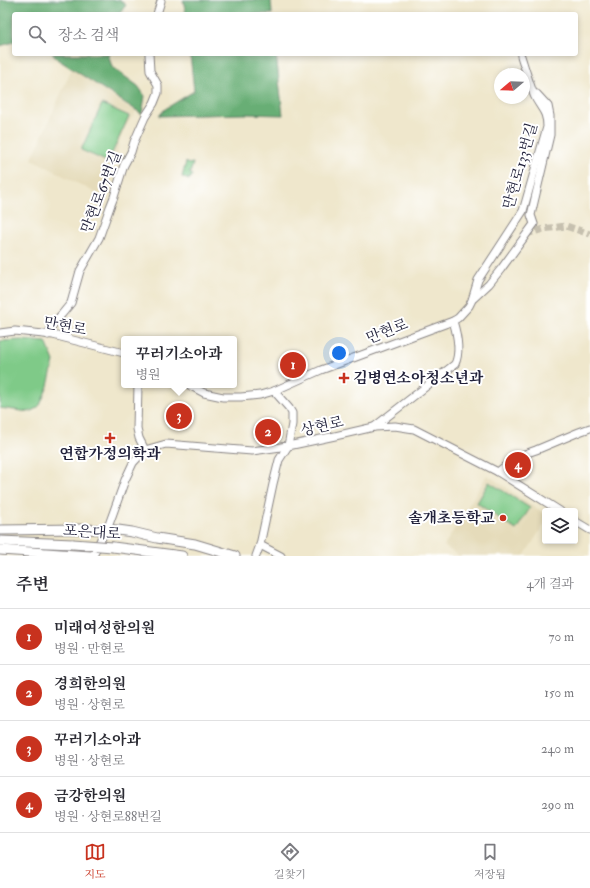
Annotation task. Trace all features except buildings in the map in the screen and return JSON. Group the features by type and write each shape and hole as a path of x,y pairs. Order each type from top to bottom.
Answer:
{"main road":[{"path":"0,530 73,529 132,532 195,544 235,556"},
{"name":"포은대로","path":"0,541 113,547 182,556"},
{"name":"포은대로","path":"0,550 92,556"}],"street":[{"path":"158,12 161,1"},
{"name":"만현로67번길","path":"48,335 54,323 71,302 80,271 99,238 124,165 131,152 145,117 154,103 158,93 158,85 150,72 149,56"},
{"name":"만현로133번길","path":"472,300 478,280 523,211 547,127 545,114 537,101 521,56"},
{"path":"472,300 501,269 534,224 531,215 550,135 550,116 548,106 532,88"},
{"name":"만현로","path":"195,388 204,393 241,397 274,391 321,370 453,321 463,313 472,300"},
{"path":"374,426 455,364 458,356 458,350 456,331 453,321"},
{"name":"만현로","path":"0,333 15,331 48,335 121,352"},
{"path":"92,556 107,530 132,463 144,450 137,429 138,388"},
{"path":"256,556 260,545 279,460 288,446 292,424 292,413 274,391"},
{"name":"상현로","path":"144,450 166,444 252,451 265,450 335,436 374,426 395,426 414,429 498,472 555,508"},
{"path":"498,472 516,457 590,428"},
{"path":"578,522 590,530"},
{"path":"260,545 281,556"}],"shaded area":[{"path":"74,64 91,82 136,112 126,126 120,140 107,199 32,159"},
{"name":"솔개초등학교","path":"487,475 542,512 542,528 524,556 459,556 444,546"}],"green space":[{"path":"0,0 120,0 126,5 121,12 12,12 12,43 0,46"},
{"path":"183,0 271,0 272,12 186,12"},
{"path":"54,56 109,56 112,67 138,86 145,96 142,114"},
{"path":"190,56 276,56 283,115 244,114 159,116 165,109 194,91"},
{"path":"102,104 129,116 108,162 81,150"},
{"path":"186,162 188,164 193,163 190,174 192,175 189,180 182,177"},
{"path":"22,340 46,342 54,361 48,386 40,405 29,412 0,408 0,341"},
{"path":"489,482 530,508 516,530 477,503"}],"tunnel":[{"path":"526,234 543,229 566,226 590,234"}],"place":[{"name":"미래여성한의원","path":"293,365"},
{"name":"김병연소아청소년과","path":"344,378"},
{"name":"꾸러기소아과","path":"179,416"},
{"name":"경희한의원","path":"268,432"},
{"name":"연합가정의학과","path":"110,438"},
{"name":"금강한의원","path":"518,465"},
{"name":"솔개초등학교","path":"503,518"}]}
